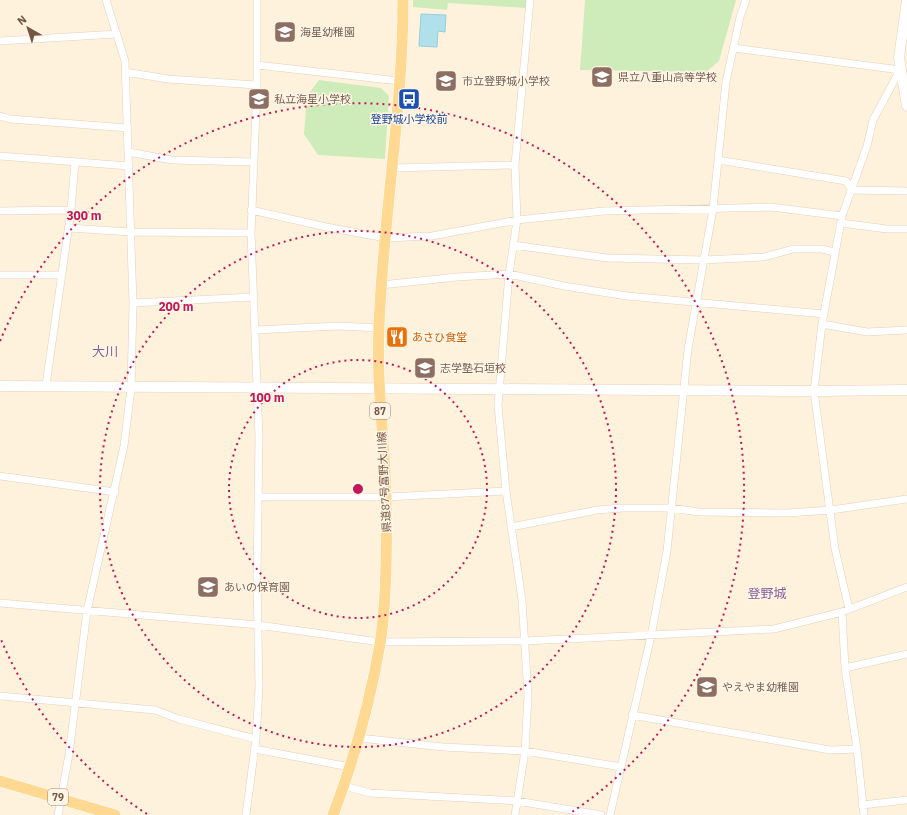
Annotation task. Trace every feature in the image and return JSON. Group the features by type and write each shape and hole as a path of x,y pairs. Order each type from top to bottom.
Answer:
{"main road":[{"name":"県道87号富野大川線","path":"333,815 359,738 380,642 386,546 386,497 379,389 379,328 381,285 403,32 403,0"},
{"name":"79","path":"0,781 115,815"}],"street":[{"path":"58,815 69,754 87,611 99,553 115,492 124,446 130,388 133,303 125,61 106,0"},
{"path":"246,815 256,739 259,688 257,388 251,233 257,85 257,0"},
{"path":"515,815 525,751 528,695 526,641 518,563 506,491 498,404 509,274 517,220 515,165 530,0"},
{"path":"610,815 651,636 667,551 688,349 713,210 726,82 740,18 746,0"},
{"path":"907,0 905,25 899,58 907,106"},
{"path":"0,41 117,34"},
{"path":"734,48 900,70"},
{"path":"257,65 399,81"},
{"path":"849,609 836,549 814,391 822,324 841,219 867,146 873,120 900,70"},
{"path":"125,72 180,80 257,85"},
{"path":"0,116 10,119 128,128"},
{"path":"128,152 172,160 253,162"},
{"path":"0,156 128,166"},
{"path":"718,160 846,181 852,190"},
{"path":"46,385 69,228 75,162"},
{"path":"392,168 515,165"},
{"path":"852,190 907,192"},
{"path":"251,210 334,229 386,238 432,236 517,220 604,211 713,210 771,207 841,219 887,229 907,229"},
{"path":"0,211 71,210"},
{"path":"69,228 131,232 251,233"},
{"path":"513,245 607,258 704,260 764,257 793,249 822,249 834,252"},
{"path":"381,285 457,277 509,274 564,286 627,296 824,314"},
{"path":"0,275 61,275"},
{"path":"133,303 253,297"},
{"path":"822,324 867,332 907,330"},
{"path":"255,330 338,326 379,328"},
{"path":"0,386 46,385 130,388 684,391 907,390"},
{"path":"0,476 115,492"},
{"path":"258,497 386,497 506,491"},
{"path":"511,527 597,510 623,508 671,508 699,512 788,513 831,510 907,499"},
{"path":"0,603 258,625 380,642 526,641 774,629 842,612 907,587"},
{"path":"842,612 845,668 857,749 864,815"},
{"path":"845,668 907,654"},
{"path":"0,696 155,710 256,739"},
{"path":"632,715 830,750 857,749"},
{"path":"359,738 443,747 525,751 621,767"},
{"path":"254,749 350,767"},
{"path":"344,786 370,793 517,800 601,815"},
{"path":"862,805 907,800"}],"green space":[{"path":"413,0 527,0 526,8 448,3 447,10 413,7"},
{"path":"585,0 736,0 719,61 706,72 580,70"},
{"path":"319,80 381,88 389,96 385,159 318,155 304,134 307,96"}],"water":[{"path":"421,14 446,15 445,32 438,31 437,47 419,46"}],"place":[{"name":"海星幼稚園","path":"285,32"},
{"name":"県立八重山高等学校","path":"602,77"},
{"name":"市立登野城小学校","path":"446,81"},
{"name":"私立海星小学校","path":"259,99"},
{"name":"登野城小学校前","path":"409,99"},
{"name":"あさひ食堂","path":"397,337"},
{"name":"志学塾石垣校","path":"425,368"},
{"name":"あいの保育園","path":"208,587"},
{"name":"やえやま幼稚園","path":"707,687"}],"district":[{"name":"大川","path":"105,351"},
{"name":"登野城","path":"767,593"}]}
